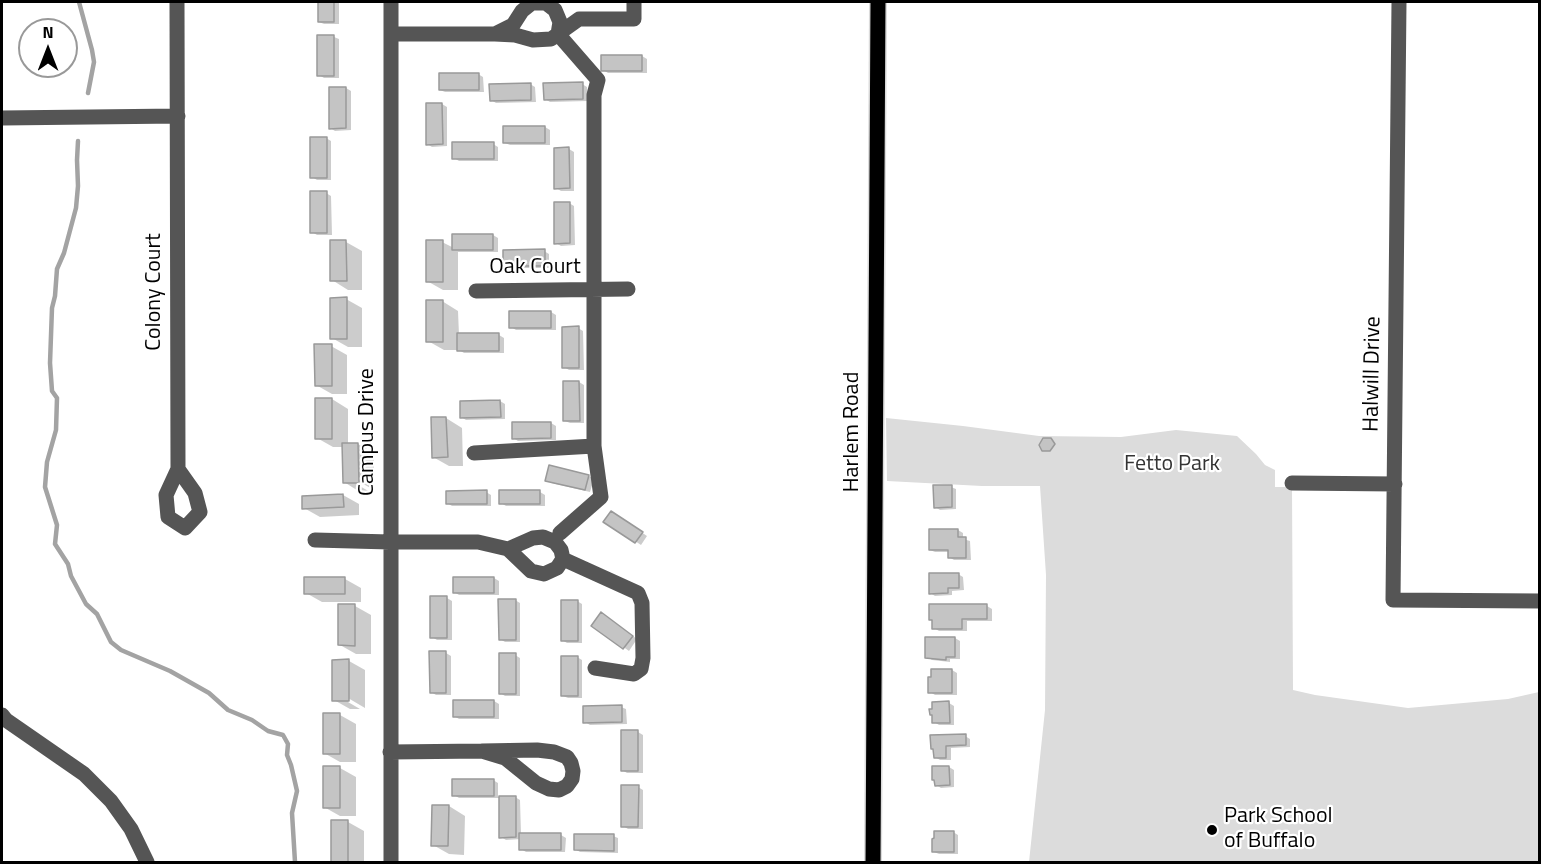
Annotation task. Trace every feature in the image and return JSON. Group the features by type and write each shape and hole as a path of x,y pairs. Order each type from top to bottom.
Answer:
{"main road":[{"name":"Harlem Road","path":"873,862 878,2"}],"street":[{"name":"Colony Court","path":"177,2 178,469"},
{"name":"Campus Drive","path":"391,2 391,862"},
{"path":"392,34 495,34 551,39 579,19 634,19 634,2"},
{"name":"Halwill Drive","path":"1399,2 1393,600 1539,601"},
{"path":"495,34 513,25 522,11 532,3 546,3 555,10 560,22 558,34"},
{"path":"558,34 598,80 594,95 594,446 601,497 560,533"},
{"path":"2,118 178,116"},
{"name":"Oak Court","path":"476,291 628,289"},
{"path":"474,453 594,446"},
{"path":"1292,483 1395,484"},
{"path":"508,549 533,538 543,537 555,542 561,550 563,559"},
{"path":"315,540 478,542 508,549 531,571 544,574 556,568 563,559"},
{"path":"563,559 638,593 642,603 643,658 641,669 634,674 595,668"},
{"path":"3,720 84,774 111,801 131,829 147,862"},
{"path":"390,752 537,750 554,752 567,757 572,763 572,779 567,786 549,789 536,783 505,758 482,751"}],"green space":[{"name":"Fetto Park","path":"886,418 1039,436 1121,437 1176,430 1237,436 1265,465 1275,470 1275,487 1292,487 1293,690 1408,708 1508,699 1539,692 1539,862 1029,862 1045,710 1046,575 1040,486 982,486 887,481"}],"building":[{"path":"318,2 334,2 334,22 318,22"},
{"path":"317,35 334,35 334,76 317,76"},
{"path":"601,55 642,55 642,71 601,71"},
{"path":"439,73 479,73 479,90 439,90"},
{"path":"583,82 583,99 544,100 543,83"},
{"path":"531,83 531,100 490,101 489,84"},
{"path":"329,87 346,87 346,128 329,129"},
{"path":"426,103 442,103 443,144 426,145"},
{"path":"503,126 545,126 545,143 503,143"},
{"path":"310,137 327,137 327,178 310,178"},
{"path":"452,142 494,142 494,159 452,159"},
{"path":"569,147 570,188 554,189 554,148"},
{"path":"310,191 327,191 327,233 310,233"},
{"path":"554,202 570,202 570,243 554,244"},
{"path":"452,234 493,234 493,250 452,250"},
{"path":"330,240 346,240 347,281 330,281"},
{"path":"426,240 443,240 443,282 426,282"},
{"path":"545,249 545,266 503,266 503,250"},
{"path":"347,297 347,339 330,339 330,298"},
{"path":"426,300 443,300 443,342 426,342"},
{"path":"509,311 551,311 551,328 509,328"},
{"path":"579,326 579,368 562,368 562,327"},
{"path":"457,333 499,333 499,351 457,351"},
{"path":"314,344 332,344 332,386 315,386"},
{"path":"563,381 579,381 580,421 563,421"},
{"path":"315,398 332,398 332,439 315,439"},
{"path":"500,400 501,417 460,418 460,401"},
{"path":"431,417 446,417 448,457 432,458"},
{"path":"512,422 551,422 551,438 512,439"},
{"path":"1043,438 1051,438 1055,444 1050,451 1042,451 1039,445"},
{"path":"342,443 358,443 359,483 343,483"},
{"path":"549,465 589,475 585,490 545,481"},
{"path":"933,485 952,485 952,507 934,508"},
{"path":"487,490 487,504 446,504 446,491"},
{"path":"499,490 540,490 540,504 499,504"},
{"path":"343,494 344,507 302,509 302,496"},
{"path":"611,511 643,532 635,543 603,522"},
{"path":"929,529 958,529 958,537 966,537 966,558 948,558 948,550 929,550"},
{"path":"929,573 959,573 959,588 948,588 948,593 929,594"},
{"path":"304,577 345,577 345,594 304,594"},
{"path":"453,577 494,577 494,593 453,593"},
{"path":"430,596 447,596 447,638 430,638"},
{"path":"498,599 516,599 516,640 499,640"},
{"path":"561,600 578,600 578,641 561,641"},
{"path":"338,604 355,604 355,646 338,645"},
{"path":"929,604 987,604 987,619 962,619 962,629 932,629 932,620 929,620"},
{"path":"601,612 633,636 623,649 591,626"},
{"path":"925,637 955,637 955,657 946,657 946,660 925,658"},
{"path":"429,651 446,651 446,693 430,693"},
{"path":"499,653 516,653 516,694 499,694"},
{"path":"561,656 578,656 578,696 561,696"},
{"path":"349,659 349,701 332,701 332,660"},
{"path":"931,669 952,669 952,693 928,693 928,677 931,677"},
{"path":"453,700 494,700 494,717 453,717"},
{"path":"949,701 950,723 932,723 929,709 932,709 932,702"},
{"path":"622,705 622,722 583,723 583,706"},
{"path":"323,713 340,713 340,754 323,754"},
{"path":"621,730 638,730 638,771 621,771"},
{"path":"966,734 966,745 946,746 946,758 934,758 930,735"},
{"path":"323,766 340,766 340,808 323,808"},
{"path":"932,766 949,766 950,785 935,786 932,780"},
{"path":"452,779 494,779 494,796 452,796"},
{"path":"621,785 639,785 638,827 621,827"},
{"path":"499,796 516,796 516,837 499,838"},
{"path":"432,805 449,805 448,846 431,846"},
{"path":"331,820 348,820 348,862 331,862"},
{"path":"934,831 954,831 954,852 932,852"},
{"path":"519,833 561,833 561,850 519,850"},
{"path":"574,834 614,834 614,851 574,850"}],"waterway":[{"path":"79,2 94,62 88,93"},
{"path":"78,141 76,208 64,253 57,269 52,308 50,363 52,391 57,398 56,430 47,462 45,487 57,525 55,544 68,564 71,576 86,604 97,614 111,642 121,650 170,671 209,693 228,710 252,720 268,731 283,735 288,744 287,755 297,791 292,813 295,862"}],"place":[{"name":"Park School of Buffalo","path":"1212,830"}]}
